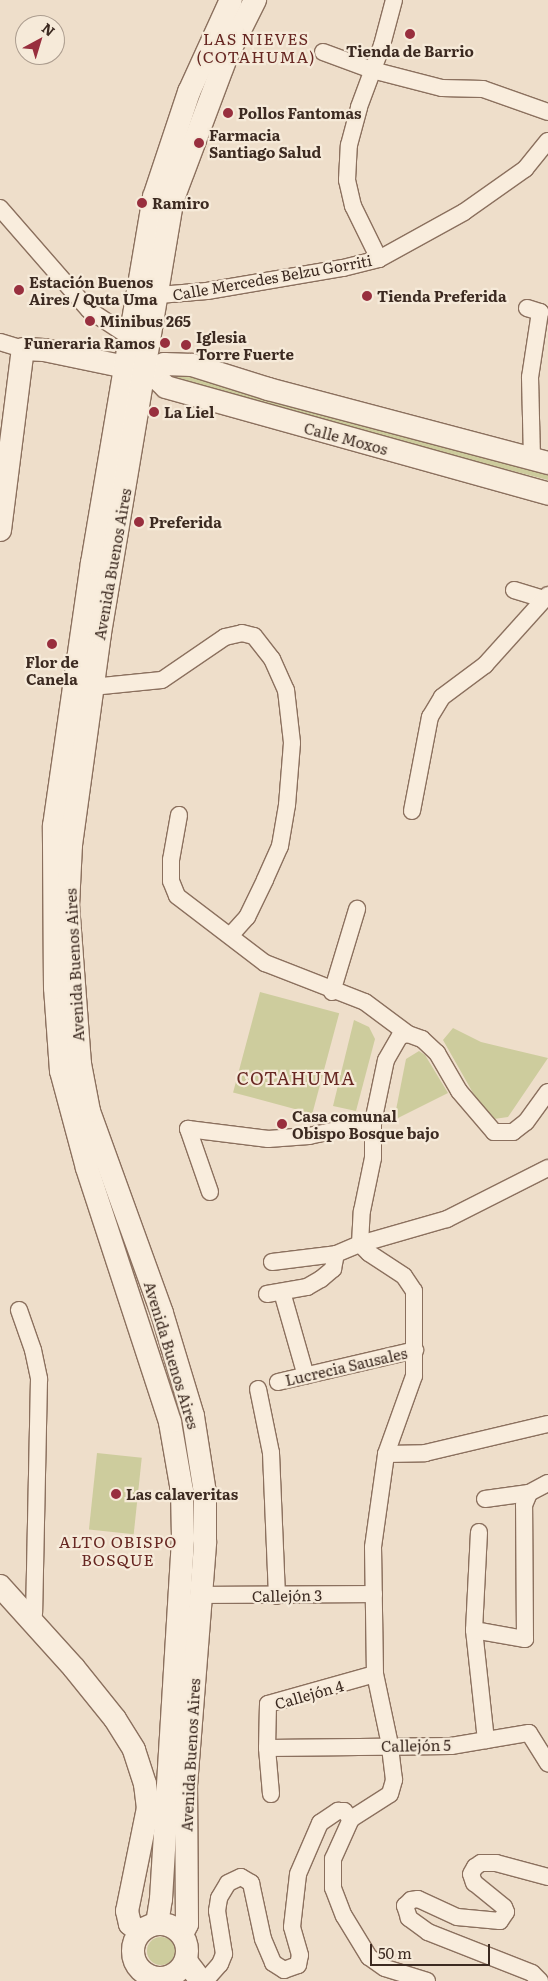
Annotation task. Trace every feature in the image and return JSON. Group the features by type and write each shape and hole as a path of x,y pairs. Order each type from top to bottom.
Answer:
{"main road":[{"name":"Avenida Buenos Aires","path":"182,1934 186,1924 186,1786 205,1542 204,1493 193,1416 162,1313 89,1111 80,1064 68,906 71,845 92,687 140,370 148,296 154,197 189,92 231,0"},
{"name":"Avenida Buenos Aires","path":"149,1928 161,1899 183,1538 182,1491 170,1422 87,1168 61,1071 53,909 54,826 92,563 140,370 130,337 148,296 173,199 226,58 255,0"},
{"path":"0,530 23,350 44,350 140,370"},
{"name":"Calle Moxos","path":"140,370 164,364 192,365 340,409 540,460"},
{"name":"Calle Moxos","path":"140,370 166,387 548,494"},
{"path":"0,1586 115,1719 134,1750 145,1784 148,1808 128,1911 130,1924 149,1928 175,1928 182,1934 188,1952 186,1961 175,1975 151,1979 136,1965 133,1957 133,1948 149,1928"},
{"path":"186,1961 201,1981"}],"street":[{"path":"379,258 354,206 347,180 349,146 394,0"},
{"path":"323,52 372,70 442,88 483,89 548,112"},
{"name":"Calle Mercedes Belzu Gorriti","path":"148,296 343,268 379,258 464,212 525,168 548,141"},
{"path":"0,208 89,310 130,337"},
{"path":"527,308 540,312 530,377 540,460"},
{"path":"0,342 23,350"},
{"path":"412,811 430,717 442,697 485,665 545,597 514,590"},
{"path":"92,687 162,680 225,637 242,633 254,636 272,659 286,690 292,743 287,805 280,846 247,917 230,936"},
{"path":"179,815 171,860 171,881 177,896 230,936 278,970 332,992 365,1002 408,1034 429,1044 464,1098 494,1132 513,1132 526,1122 548,1092"},
{"path":"332,992 358,909"},
{"path":"408,1034 400,1036 386,1060 373,1122 373,1158 362,1212 360,1244 369,1253 404,1276 414,1291 414,1376 386,1454 374,1547 375,1674 390,1745 394,1780 390,1794 351,1819 333,1859 333,1888 344,1916 370,1957 385,1968 427,1981"},
{"path":"210,1192 188,1129 268,1138 309,1136 373,1122"},
{"path":"272,1262 336,1254 360,1244 447,1219 548,1168"},
{"path":"306,1376 274,1293 307,1287 321,1279 333,1269 336,1254"},
{"path":"19,1310 34,1350 39,1379 34,1612 30,1622"},
{"name":"Lucrecia Sausales","path":"278,1382 415,1350"},
{"path":"258,1389 271,1453 277,1596"},
{"path":"386,1454 425,1453 548,1424"},
{"path":"485,1499 529,1493 548,1483"},
{"path":"474,1630 525,1639 524,1514 529,1493"},
{"path":"479,1532 474,1630 486,1740"},
{"name":"Callejón 3","path":"200,1595 374,1594"},
{"name":"Callejón 4","path":"271,1794 267,1748 268,1704 375,1674"},
{"name":"Callejón 5","path":"267,1748 323,1749 390,1745 451,1746 528,1733 548,1763"},
{"path":"205,1981 220,1964 224,1954 217,1911 219,1898 228,1883 241,1877 251,1883 263,1940 273,1963 284,1970 295,1968 300,1955 292,1927 294,1898 310,1841 331,1814 344,1811 351,1819"},
{"path":"540,1981 532,1973 428,1932 409,1918 405,1906 418,1899 457,1917 500,1921 506,1912 504,1907 474,1883 471,1874 475,1868 481,1863 496,1863 548,1877"}],"green space":[{"path":"169,368 548,471 548,480 345,428 169,375"},
{"path":"260,992 339,1013 312,1114 233,1092"},
{"path":"354,1020 369,1027 375,1039 356,1111 333,1106"},
{"path":"453,1028 481,1042 548,1058 508,1117 494,1119 485,1114 443,1040"},
{"path":"419,1051 425,1055 448,1093 394,1120 406,1059"},
{"name":"Las calaveritas","path":"97,1453 142,1458 134,1534 89,1530"},
{"path":"161,1937 171,1941 175,1951 171,1961 161,1965 151,1961 147,1951 151,1941"}],"place":[{"name":"Tienda de Barrio","path":"410,34"},
{"name":"Pollos Fantomas","path":"228,113"},
{"name":"Farmacia Santiago Salud","path":"199,143"},
{"name":"Ramiro","path":"142,203"},
{"name":"Estación Buenos Aires / Quta Uma","path":"19,290"},
{"name":"Tienda Preferida","path":"367,296"},
{"name":"Minibus 265","path":"90,321"},
{"name":"Funeraria Ramos","path":"165,343"},
{"name":"Iglesia Torre Fuerte","path":"186,345"},
{"name":"La Liel","path":"154,412"},
{"name":"Preferida","path":"139,522"},
{"name":"Flor de Canela","path":"52,644"},
{"name":"Casa comunal Obispo Bosque bajo","path":"282,1124"},
{"name":"Las calaveritas","path":"116,1494"}],"district":[{"name":"LAS NIEVES (COTAHUMA)","path":"256,47"},
{"name":"COTAHUMA","path":"296,1078"},
{"name":"ALTO OBISPO BOSQUE","path":"118,1550"}]}
